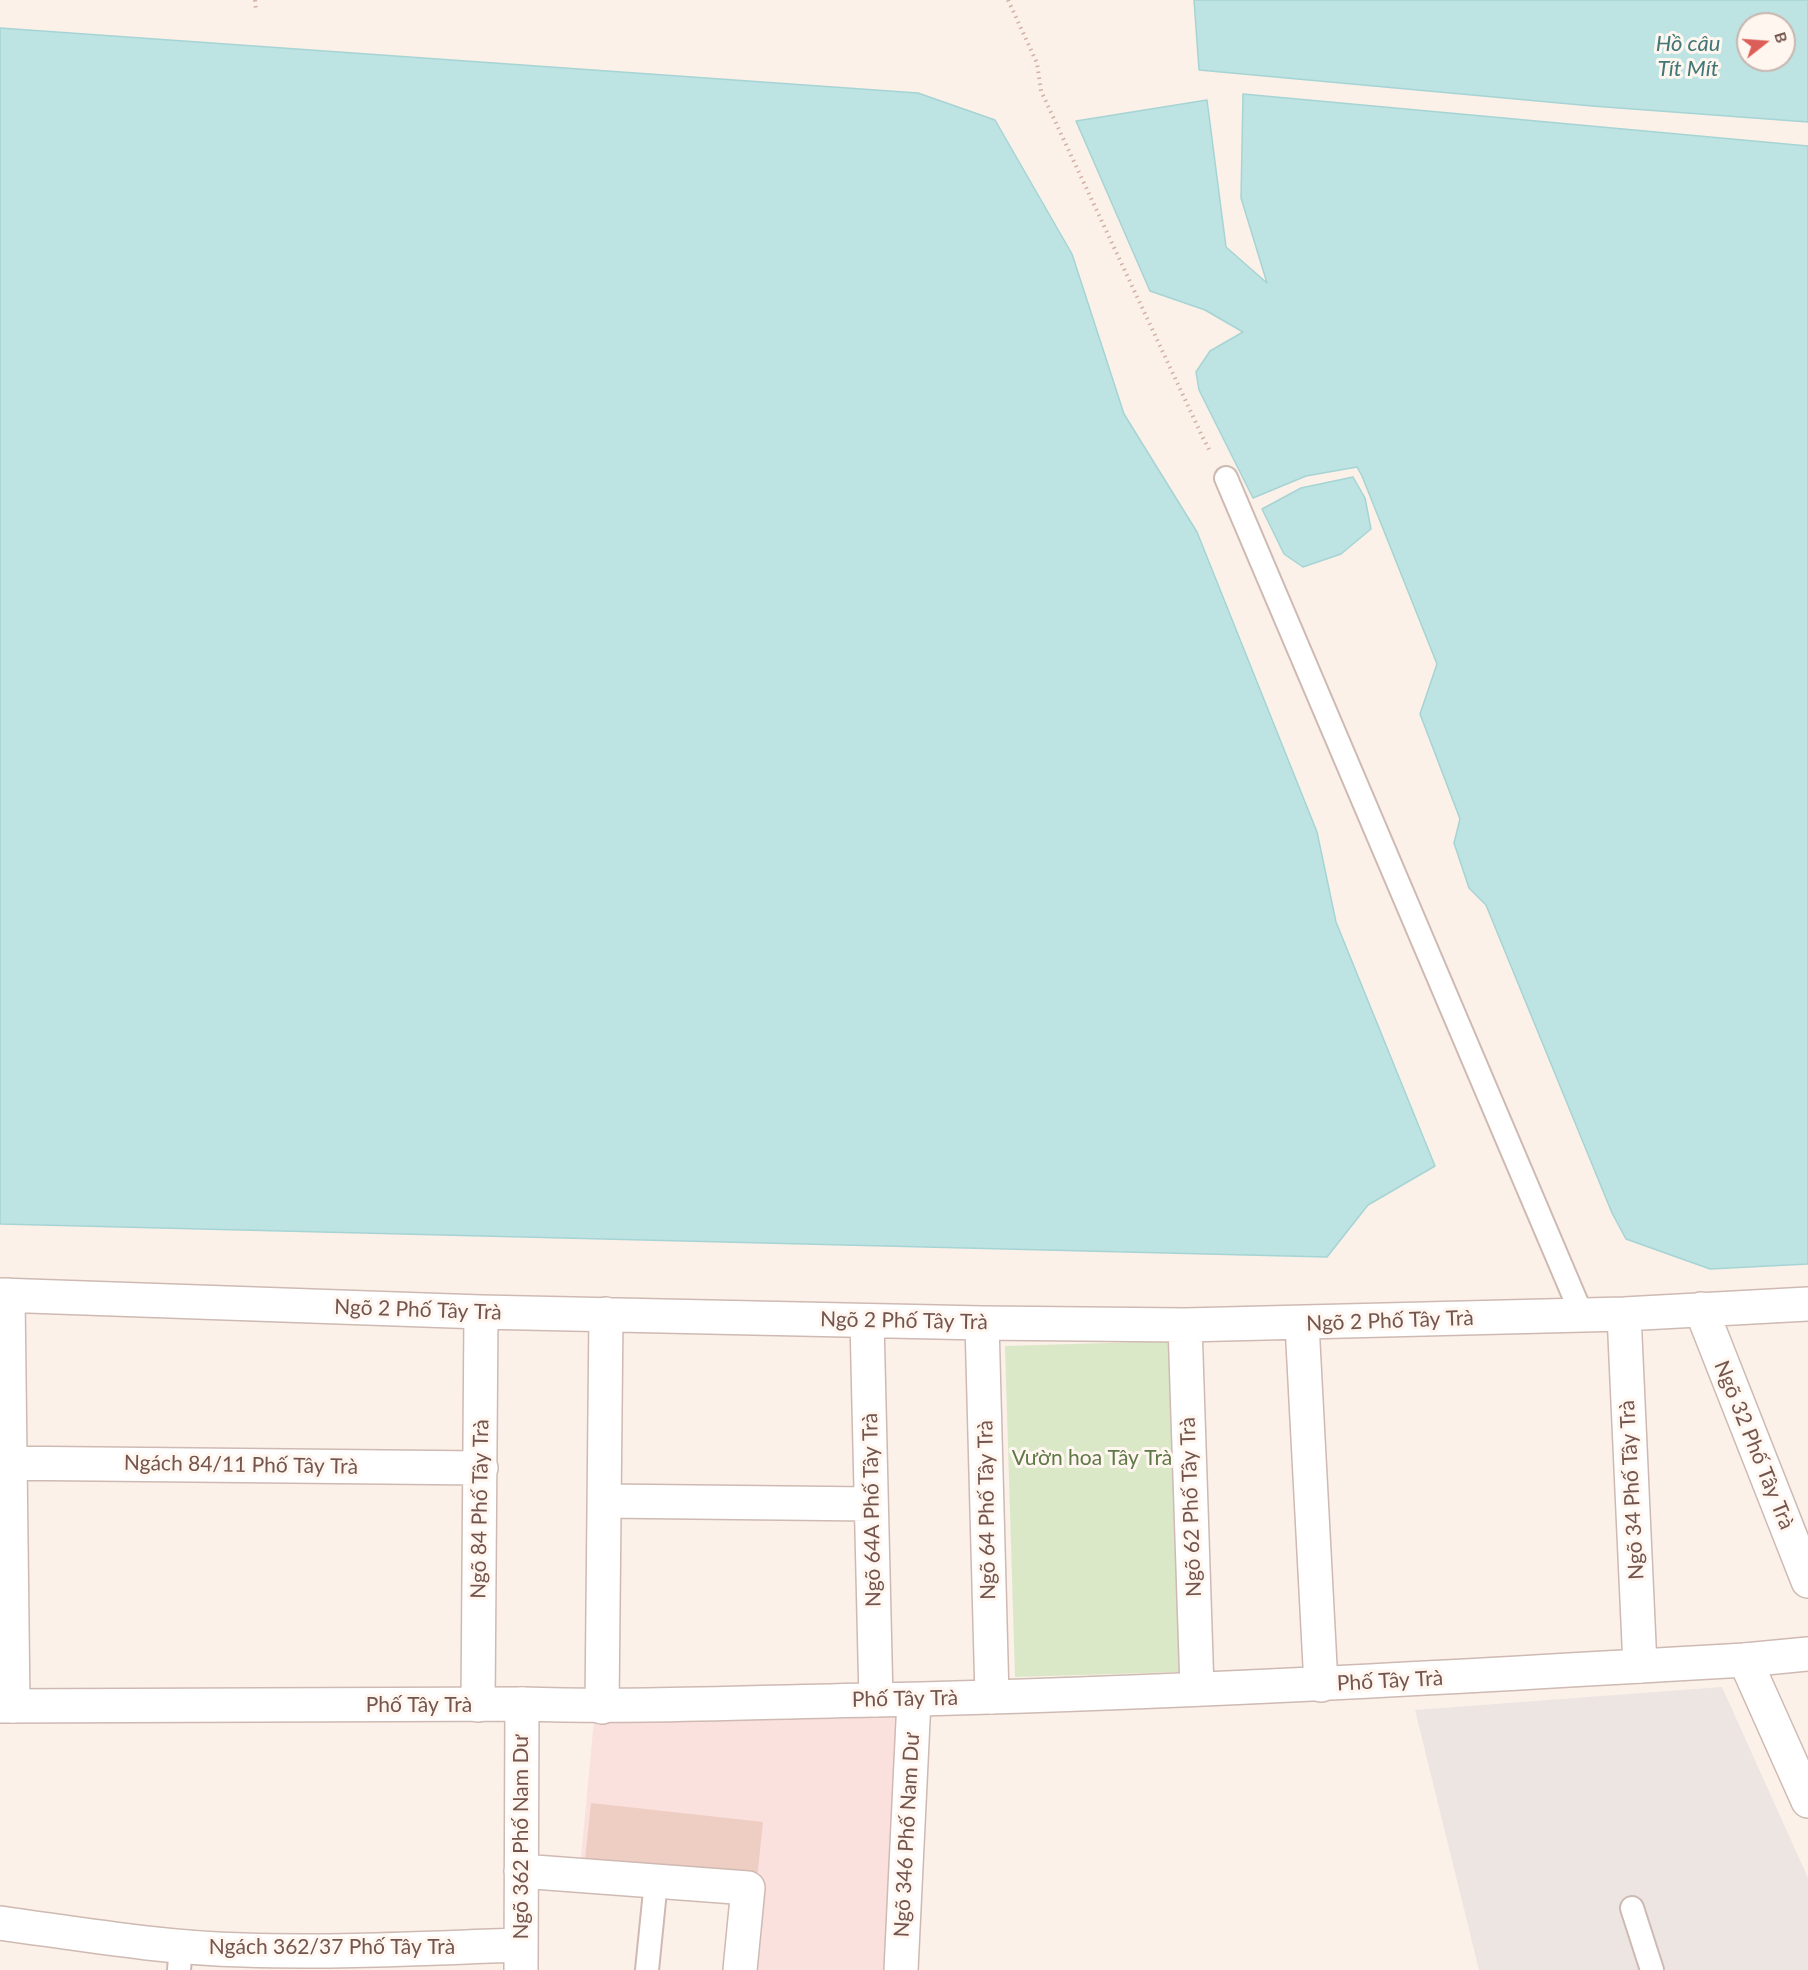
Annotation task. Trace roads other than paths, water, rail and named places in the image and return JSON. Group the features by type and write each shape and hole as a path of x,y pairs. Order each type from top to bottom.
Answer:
{"street":[{"name":"Ngõ 2 Phố Tây Trà","path":"4,1295 481,1312 867,1321 1185,1325 1302,1324 1624,1314 1808,1304"},
{"path":"4,1295 7,1706"},
{"name":"Ngõ 32 Phố Tây Trà","path":"1701,1309 1808,1581"},
{"name":"Ngõ 84 Phố Tây Trà","path":"478,1705 481,1312"},
{"path":"602,1707 606,1314"},
{"name":"Ngõ 34 Phố Tây Trà","path":"1624,1314 1640,1666"},
{"name":"Ngõ 64A Phố Tây Trà","path":"867,1321 876,1700"},
{"name":"Ngõ 64 Phố Tây Trà","path":"982,1323 992,1697"},
{"path":"1302,1324 1321,1685"},
{"name":"Ngõ 62 Phố Tây Trà","path":"1185,1325 1197,1689"},
{"name":"Ngách 84/11 Phố Tây Trà","path":"5,1463 481,1468"},
{"path":"605,1501 871,1504"},
{"name":"Phố Tây Trà","path":"7,1706 522,1704 602,1707 914,1700 1321,1685 1745,1660 1808,1654"},
{"path":"1745,1660 1808,1801"},
{"name":"Ngõ 346 Phố Nam Dư","path":"901,1970 914,1700"},
{"name":"Ngõ 362 Phố Nam Dư","path":"521,1958 522,1704"},
{"path":"521,1871 748,1888 740,1970"},
{"name":"Ngách 362/37 Phố Tây Trà","path":"0,1923 180,1958 242,1950 322,1961 521,1958"}],"lane":[{"path":"1226,478 1582,1315"},
{"path":"647,1970 656,1881"},
{"path":"1632,1908 1652,1970"}],"water":[{"name":"Hồ câu Tít Mít","path":"1194,0 1808,0 1808,122 1592,106 1199,70"},
{"path":"0,28 918,93 995,120 1072,254 1124,414 1197,532 1317,832 1336,922 1435,1166 1368,1205 1327,1257 0,1224"},
{"path":"1243,94 1808,146 1808,1264 1710,1269 1626,1239 1612,1213 1486,905 1469,888 1454,843 1460,819 1420,714 1437,664 1362,476 1357,467 1306,476 1253,498 1199,390 1196,372 1210,351 1243,332 1205,310 1150,291 1076,121 1207,100 1226,247 1267,283 1241,198"},
{"path":"1353,477 1365,498 1371,529 1341,554 1303,567 1284,554 1262,509 1301,488"}],"park label":[{"name":"Vườn hoa Tây Trà","path":"1092,1458"}]}
